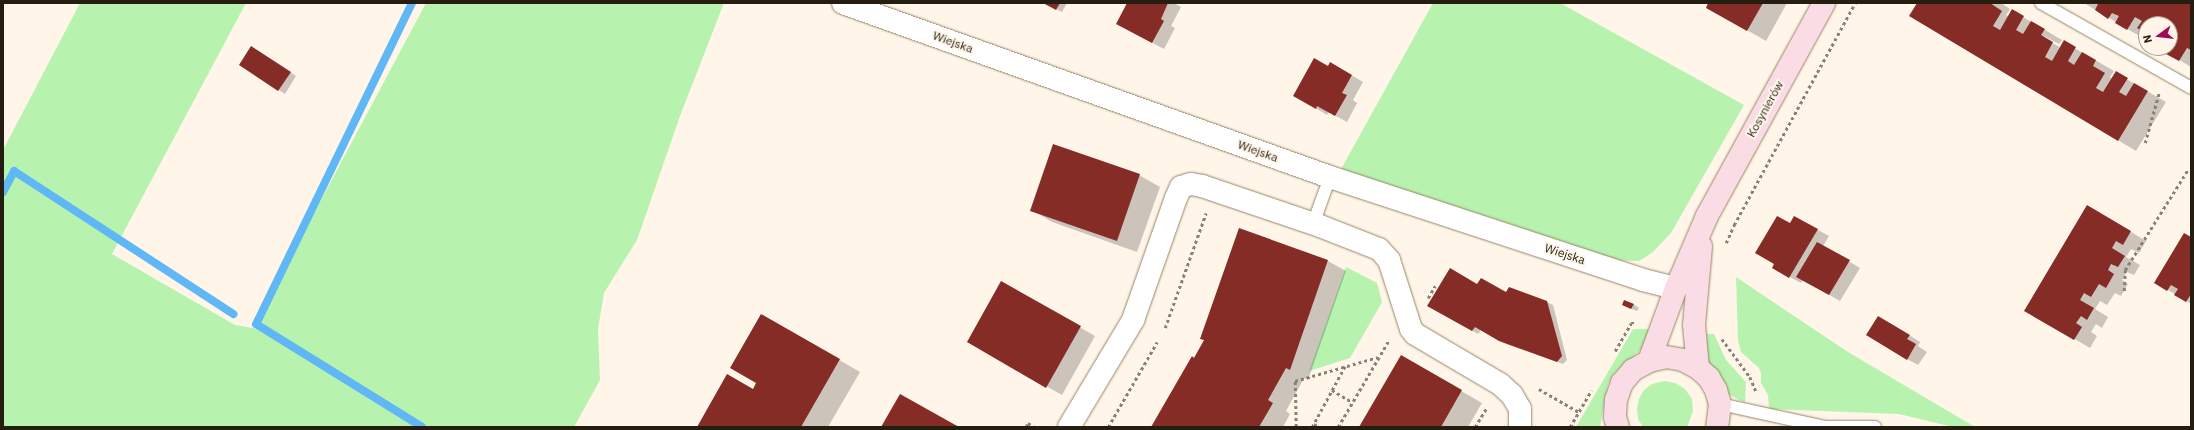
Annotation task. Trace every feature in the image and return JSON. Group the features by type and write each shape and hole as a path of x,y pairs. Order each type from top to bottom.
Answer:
{"main road":[{"name":"Kosynierów","path":"1648,361 1676,288 1707,216 1824,3"},
{"name":"Kosynierów","path":"1698,368 1694,325 1699,260 1707,216"},
{"path":"1614,424 1616,400 1622,383 1633,370 1648,361 1666,357 1683,360 1698,368 1709,378 1716,390 1720,404 1717,427"}],"street":[{"name":"Wiejska","path":"843,3 1330,177 1635,278 1676,288"},
{"path":"1069,427 1133,320 1181,187 1191,184 1202,186 1370,244 1385,254 1392,268 1411,329 1415,334 1500,384 1512,395 1520,409 1520,427"}],"lane":[{"path":"2041,3 2191,88"},
{"path":"1313,224 1330,177"},
{"path":"1720,404 1824,427 1875,427"}],"path":[{"path":"1724,250 1734,225 1855,3"},
{"path":"2145,143 2165,74"},
{"path":"2124,291 2125,270 2189,168"},
{"path":"1165,328 1208,209"},
{"path":"1717,333 1750,377 1760,398 1761,413"},
{"path":"1338,427 1391,337"},
{"path":"1108,427 1157,342"},
{"path":"1296,427 1295,381 1378,357"},
{"path":"1319,427 1313,426 1345,366"},
{"path":"1533,386 1579,412"},
{"path":"1332,390 1352,402"},
{"path":"1475,427 1490,402"},
{"path":"1026,427 1028,423 1035,427"}],"green space":[{"path":"80,3 246,3 112,254 235,325 265,330 257,320 426,3 724,3 680,116 637,240 604,293 598,329 600,380 574,427 3,427 3,150"},
{"path":"1433,3 1560,3 1744,105 1671,233 1653,252 1639,261 1607,260 1340,171"},
{"path":"1346,267 1377,283 1382,302 1350,358 1309,371"},
{"path":"1736,277 1848,352 1975,427 1953,427 1899,414 1769,409 1768,395 1761,383 1761,373 1759,368 1741,352 1738,341"},
{"path":"1633,329 1653,329 1644,347 1614,373 1608,384 1600,427 1576,427"},
{"path":"1701,334 1714,334 1726,360 1746,382 1745,403 1726,393 1708,362"},
{"path":"1664,381 1675,383 1685,389 1692,399 1693,411 1687,427 1643,427 1638,419 1637,408 1639,399 1644,390 1652,384"}],"building":[{"path":"1043,3 1060,3 1056,10"},
{"path":"1127,3 1168,3 1161,19 1164,21 1152,43 1116,24"},
{"path":"1708,3 1763,3 1747,31 1706,8"},
{"path":"1917,3 1990,3 2002,11 1993,26 2000,30 2012,9 2024,16 2016,30 2023,34 2031,21 2045,29 2041,35 2053,42 2045,57 2052,61 2064,40 2076,47 2068,61 2074,65 2082,52 2096,60 2093,66 2105,73 2096,88 2103,92 2116,71 2128,78 2119,92 2126,96 2134,83 2148,91 2118,141 1909,16"},
{"path":"2097,3 2191,3 2191,50 2187,48 2179,61 2170,56 2178,56 2178,16 2138,16 2138,19 2135,17 2127,30 2115,23 2119,16 2112,13 2108,19 2095,10 2098,4"},
{"path":"251,46 291,72 278,91 239,65"},
{"path":"1314,58 1328,66 1330,62 1352,75 1342,93 1347,95 1335,116 1317,106 1316,109 1293,96"},
{"path":"1053,144 1140,174 1117,241 1030,211"},
{"path":"2087,205 2131,231 2123,245 2116,241 2112,248 2125,256 2118,267 2111,264 2108,270 2114,274 2106,288 2099,284 2091,297 2084,293 2080,300 2094,308 2087,320 2081,316 2076,323 2082,327 2074,340 2024,311"},
{"path":"1777,216 1790,223 1794,216 1818,229 1789,278 1772,268 1774,264 1755,253"},
{"path":"1239,228 1328,260 1290,370 1286,368 1268,400 1273,403 1259,427 1151,427 1192,356 1194,358 1204,340 1200,339"},
{"path":"2184,233 2191,237 2191,294 2186,302 2174,295 2178,289 2171,285 2167,291 2154,283"},
{"path":"1817,242 1850,260 1829,295 1796,277"},
{"path":"1450,268 1477,284 1481,278 1506,292 1509,287 1547,301 1562,356 1557,362 1499,341 1475,327 1472,331 1427,306"},
{"path":"1001,281 1081,326 1046,388 967,342"},
{"path":"1624,300 1634,304 1631,309 1622,305"},
{"path":"761,314 840,359 801,427 697,427 727,374 753,389 756,383 730,368"},
{"path":"1878,316 1910,335 1907,339 1916,344 1907,360 1866,335"},
{"path":"1401,355 1462,390 1441,427 1359,427"},
{"path":"900,394 959,427 881,427"}],"waterway":[{"path":"412,3 256,324 422,427"},
{"path":"3,192 14,171 233,314"}]}
